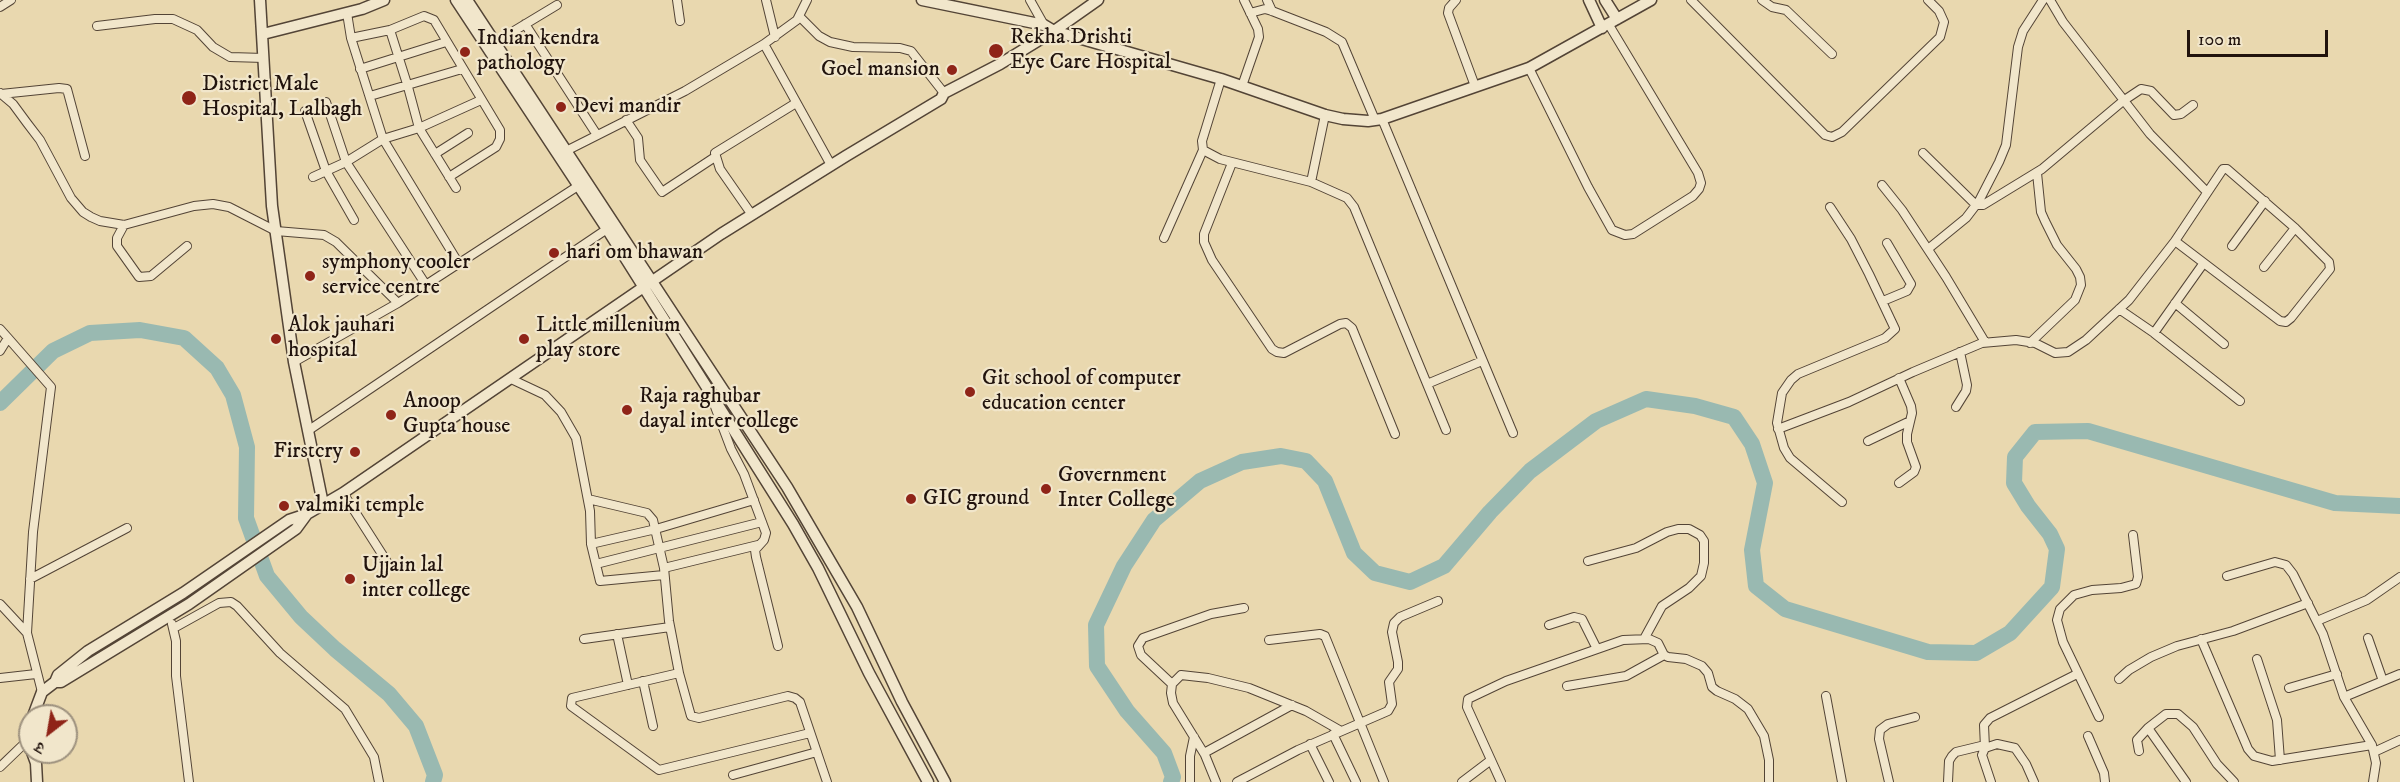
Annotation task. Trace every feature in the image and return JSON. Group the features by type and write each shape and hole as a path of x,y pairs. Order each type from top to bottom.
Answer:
{"street":[{"path":"0,7 11,0"},
{"path":"260,0 272,206 294,362 323,504"},
{"path":"262,34 347,13 384,0"},
{"path":"456,0 607,229 793,524 928,782"},
{"path":"467,0 787,487 852,597 902,702 945,782"},
{"path":"677,0 680,21"},
{"path":"766,0 775,37"},
{"path":"566,151 685,91 764,44 788,28 799,16 807,0"},
{"path":"922,0 1044,25 1054,31 1221,79 1325,115 1343,119 1378,119 1529,68 1651,0"},
{"path":"1030,0 1044,25"},
{"path":"55,682 61,682 169,615 186,599 289,520 307,514 343,493 642,287 752,215 941,99 944,93 1000,64 1054,31 1098,0"},
{"path":"1242,86 1259,37 1258,29 1244,0"},
{"path":"1267,0 1272,11"},
{"path":"1456,0 1448,13 1475,86"},
{"path":"1529,68 1588,188 1612,230 1625,236 1633,234 1692,196 1699,189 1701,183 1698,173 1609,24 1589,0"},
{"path":"1605,0 1609,24"},
{"path":"1691,0 1825,135 1832,137 1842,132 1940,37 1944,22 1939,11 1928,0"},
{"path":"1762,0 1772,7 1786,10 1832,54"},
{"path":"1928,249 1950,233 1976,205 1999,162 2006,145 2018,47 2023,31 2043,0"},
{"path":"2050,0 2063,22 2161,148 2206,192"},
{"path":"494,43 557,5"},
{"path":"1250,13 1260,10 1272,11 1326,32 1342,42 1378,119 1513,433"},
{"path":"347,13 351,38 383,139 459,264"},
{"path":"351,38 390,30 424,16 434,20 500,130 500,139 496,147 449,177"},
{"path":"799,16 819,36 830,42 853,47 900,48 911,51 944,93"},
{"path":"97,26 173,19 197,30 213,47 230,57 264,58"},
{"path":"525,24 597,135"},
{"path":"390,30 419,128 456,188"},
{"path":"360,69 446,42"},
{"path":"764,44 831,165"},
{"path":"370,96 408,87 462,69"},
{"path":"1164,238 1203,150 1202,141 1221,79"},
{"path":"1923,153 1976,205 1983,205 2037,173 2138,91 2146,88 2174,115 2181,114 2193,105"},
{"path":"1,93 67,89 85,156"},
{"path":"1,93 13,104 40,140 71,198 83,212 100,221 124,225 194,206 213,204 229,207 276,231 324,235 336,242 398,303"},
{"path":"313,177 346,162 383,139 419,128 481,100"},
{"path":"326,102 346,162 426,285"},
{"path":"627,120 638,138 640,160 662,192 715,157 718,150 796,103"},
{"path":"305,111 327,171 354,220"},
{"path":"1311,182 1325,115"},
{"path":"435,154 468,133"},
{"path":"1203,150 1232,163 1311,182 1340,194 1354,207 1446,430"},
{"path":"715,157 720,169 752,215"},
{"path":"1232,163 1204,234 1204,242 1212,260 1272,349 1277,352 1284,353 1340,324 1346,323 1352,328 1395,434"},
{"path":"1778,429 1849,402 1985,342 2016,340 2055,353 2068,352 2086,340 2144,282 2175,241 2220,172 2227,169 2295,228 2329,262 2330,269 2286,322 2280,321 2175,241"},
{"path":"2030,343 2075,300 2081,285 2076,269 2057,245 2044,221 2037,173"},
{"path":"1882,185 1928,249 1985,342"},
{"path":"294,362 398,303 578,186"},
{"path":"2232,246 2265,201"},
{"path":"1830,207 1851,239 1894,325 1892,333 1798,374 1791,380 1780,401 1778,429 1790,458 1842,502"},
{"path":"124,225 117,238 117,246 139,277 152,276 187,246"},
{"path":"2264,267 2295,228"},
{"path":"309,430 607,229"},
{"path":"1883,301 1907,291 1911,284 1887,243"},
{"path":"2154,333 2203,264"},
{"path":"2175,303 2224,344"},
{"path":"2119,309 2154,333 2240,401"},
{"path":"0,329 51,387 33,532 27,633 42,692"},
{"path":"0,351 8,338"},
{"path":"1956,406 1966,392 1967,385 1967,375 1960,352"},
{"path":"1427,384 1482,361"},
{"path":"1899,378 1911,406 1907,441 1916,467 1914,472 1899,483"},
{"path":"511,379 545,395 561,412 576,438 588,499 591,544 599,579 603,582 664,571 758,545 766,537 754,500 710,395"},
{"path":"1868,441 1910,421"},
{"path":"343,493 389,565"},
{"path":"588,499 647,513 656,529 679,672 689,712 694,718 788,696 800,702 826,782"},
{"path":"591,544 656,529 754,500"},
{"path":"38,704 42,692 55,682 58,675 88,651 186,599 296,529 307,514"},
{"path":"596,564 762,522"},
{"path":"30,579 127,528"},
{"path":"1588,561 1636,548 1667,532 1678,529 1689,529 1700,535 1704,541 1704,564 1701,576 1689,588 1662,606 1644,639"},
{"path":"2099,717 2077,674 2057,626 2060,609 2068,599 2081,593 2136,584 2138,577 2133,535"},
{"path":"758,545 756,557 778,646"},
{"path":"2227,576 2275,562 2283,563 2293,574 2317,621 2344,698 2373,748 2376,773 2373,782"},
{"path":"2317,621 2367,600 2400,577"},
{"path":"1237,782 1310,744 1388,711 1392,704 1389,682 1398,669 1392,632 1394,623 1400,617 1438,601"},
{"path":"174,628 219,603 231,602 237,606 280,653 345,710 374,757 379,782"},
{"path":"2119,679 2151,657 2201,639 2233,631 2308,603"},
{"path":"0,604 27,633"},
{"path":"1172,684 1141,655 1138,646 1143,638 1211,614 1244,608"},
{"path":"169,615 174,628 176,676 189,782"},
{"path":"1549,625 1574,617 1582,619 1597,649"},
{"path":"584,639 670,627"},
{"path":"618,634 628,685"},
{"path":"1269,640 1320,634 1325,636 1384,782"},
{"path":"2368,638 2383,681"},
{"path":"1501,782 1467,707 1468,699 1506,681 1623,640 1653,639 1658,643 1664,655"},
{"path":"2201,639 2248,749 2262,760 2280,760 2373,748 2400,740"},
{"path":"1567,686 1626,676 1664,655 1696,662 1708,673 1712,687 1735,699 1748,710 1764,736 1769,760 1769,782"},
{"path":"2257,659 2277,720 2280,760"},
{"path":"679,672 572,698 571,706 656,770 810,733"},
{"path":"0,678 36,674"},
{"path":"1990,782 1982,755 1985,746 1984,725 1990,718 2077,674"},
{"path":"2289,688 2337,674"},
{"path":"2344,698 2400,674"},
{"path":"1216,782 1204,753 1173,703 1172,684 1181,675 1249,688 1324,720 1337,733 1356,782"},
{"path":"642,681 653,726"},
{"path":"1826,696 1842,782"},
{"path":"1204,753 1292,705"},
{"path":"2139,751 2137,740 2148,728 2172,712 2185,718 2217,764 2234,782"},
{"path":"1889,782 1879,740 1880,730 1888,724 1915,717"},
{"path":"2148,728 2186,782"},
{"path":"1190,782 1190,756 1194,736"},
{"path":"2088,736 2104,773 2105,782"},
{"path":"1310,744 1329,782"},
{"path":"1948,782 1952,756 1956,752 1997,744 2015,748 2034,782"},
{"path":"733,775 817,752"},
{"path":"0,767 18,755"},
{"path":"1462,782 1491,760"},
{"path":"36,764 37,782"}],"waterway":[{"path":"0,403 53,351 90,333 140,330 184,338 217,368 233,395 247,447 246,518 267,576 301,617 389,694 416,726 435,775 433,782"},
{"path":"1171,782 1173,777 1164,753 1127,711 1097,666 1096,625 1124,566 1154,520 1200,481 1242,462 1281,456 1306,461 1325,481 1354,553 1375,573 1410,582 1444,566 1490,512 1530,471 1596,421 1646,399 1695,406 1734,417 1752,444 1765,483 1752,550 1756,586 1785,609 1928,652 1976,653 2010,633 2052,587 2057,549 2050,534 2028,506 2014,483 2015,457 2035,432 2088,431 2335,503 2400,506"}],"place":[{"name":"Rekha Drishti Eye Care Hospital","path":"996,51"},
{"name":"Indian kendra pathology","path":"465,52"},
{"name":"Goel mansion","path":"952,70"},
{"name":"District Male Hospital, Lalbagh","path":"189,98"},
{"name":"Devi mandir","path":"561,107"},
{"name":"hari om bhawan","path":"554,253"},
{"name":"symphony cooler service centre","path":"310,276"},
{"name":"Alok jauhari hospital","path":"276,339"},
{"name":"Little millenium play store","path":"524,339"},
{"name":"Git school of computer education center","path":"970,392"},
{"name":"Raja raghubar dayal inter college","path":"627,410"},
{"name":"Anoop Gupta house","path":"391,415"},
{"name":"Firstcry","path":"355,452"},
{"name":"Government Inter College","path":"1046,489"},
{"name":"GIC ground","path":"911,499"},
{"name":"valmiki temple","path":"284,506"},
{"name":"Ujjain lal inter college","path":"350,579"}]}
